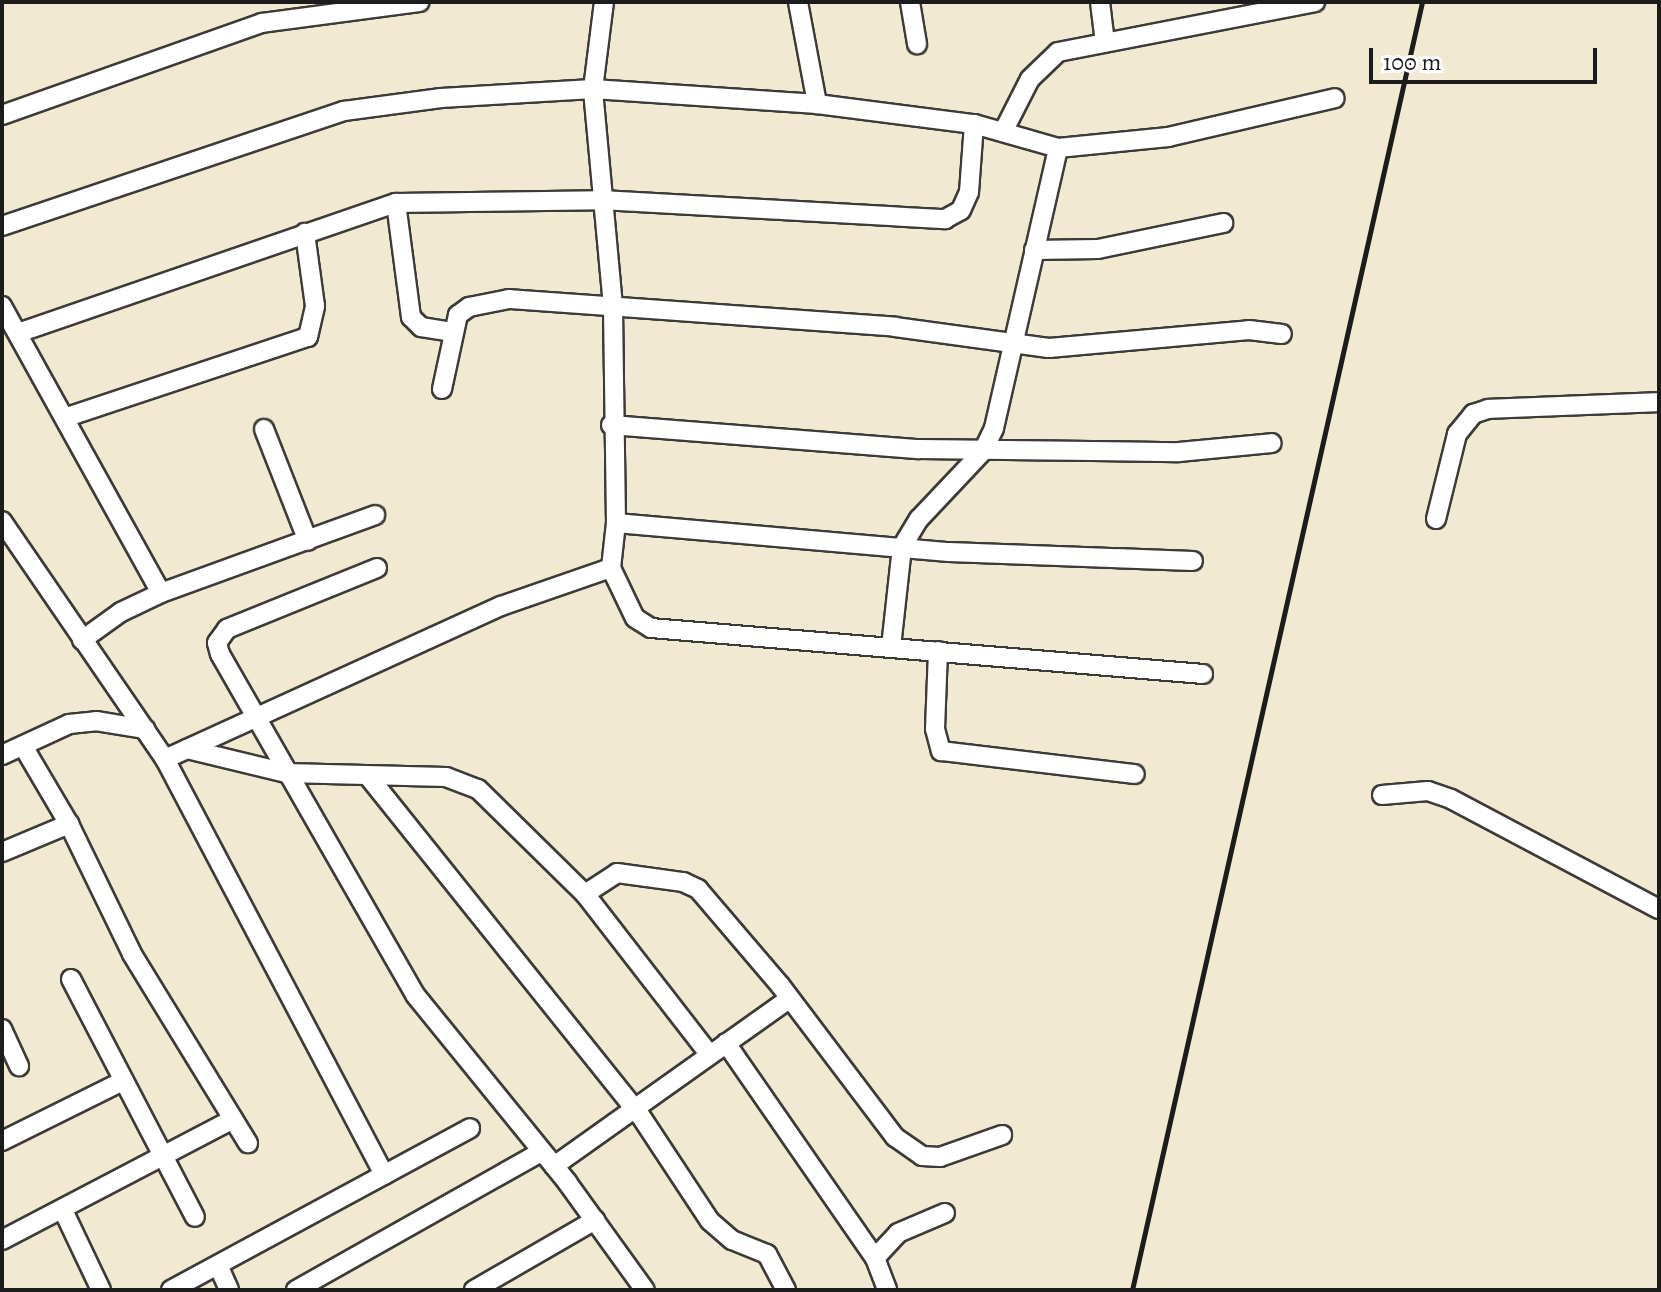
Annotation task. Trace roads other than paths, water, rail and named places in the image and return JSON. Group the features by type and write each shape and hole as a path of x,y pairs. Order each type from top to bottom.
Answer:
{"street":[{"path":"2,115 221,35 306,14 420,2"},
{"path":"604,2 593,89 613,306 611,425 616,523 611,568 635,618 651,628 1203,674"},
{"path":"798,2 817,104"},
{"path":"910,2 917,44"},
{"path":"1100,2 1105,40"},
{"path":"1003,132 1044,61 1079,45 1315,2"},
{"path":"2,226 242,143 383,104 593,89 817,104 974,124 1058,148 1168,137 1335,98"},
{"path":"18,333 236,255 396,203 601,200 945,219 961,210 969,192 974,124"},
{"path":"891,647 902,547 919,519 983,451 994,428 1058,148"},
{"path":"396,203 411,317 421,327 452,332"},
{"path":"1034,250 1098,249 1223,223"},
{"path":"67,417 296,345 308,337 315,306 305,233"},
{"path":"442,389 458,315 469,307 509,299 895,327 1013,343 1085,348 1235,330 1282,334"},
{"path":"2,306 67,417 161,593"},
{"path":"1436,519 1457,434 1473,414 1488,409 1659,402"},
{"path":"611,425 983,451 1179,452 1272,443"},
{"path":"264,429 308,541"},
{"path":"82,640 121,612 161,593 375,515"},
{"path":"2,521 165,759 384,1175"},
{"path":"616,523 902,547 1193,561"},
{"path":"377,568 219,636 220,654 416,996 554,1166 645,1290"},
{"path":"165,759 501,606 611,568"},
{"path":"938,651 935,729 941,751 1135,774"},
{"path":"2,755 69,724 96,721 145,729"},
{"path":"23,746 69,824 132,954 248,1143"},
{"path":"187,749 286,773 446,777 478,789 585,894 709,1054"},
{"path":"368,776 636,1110 710,1221 732,1240 767,1254 786,1290"},
{"path":"1382,795 1428,791 1451,799 1659,909"},
{"path":"2,852 69,824"},
{"path":"585,894 617,873 683,882 698,889 789,999 895,1137 922,1156 940,1157 1002,1135"},
{"path":"71,979 195,1217"},
{"path":"554,1166 789,999"},
{"path":"2,1029 19,1066"},
{"path":"726,1043 875,1258 887,1290"},
{"path":"2,1141 123,1081"},
{"path":"2,1240 233,1119"},
{"path":"171,1290 470,1128"},
{"path":"296,1290 541,1152"},
{"path":"63,1210 101,1290"},
{"path":"875,1258 898,1233 945,1213"},
{"path":"474,1290 497,1284 595,1220"},
{"path":"218,1265 229,1290"}],"railway":[{"path":"1132,1290 1422,2"}]}
